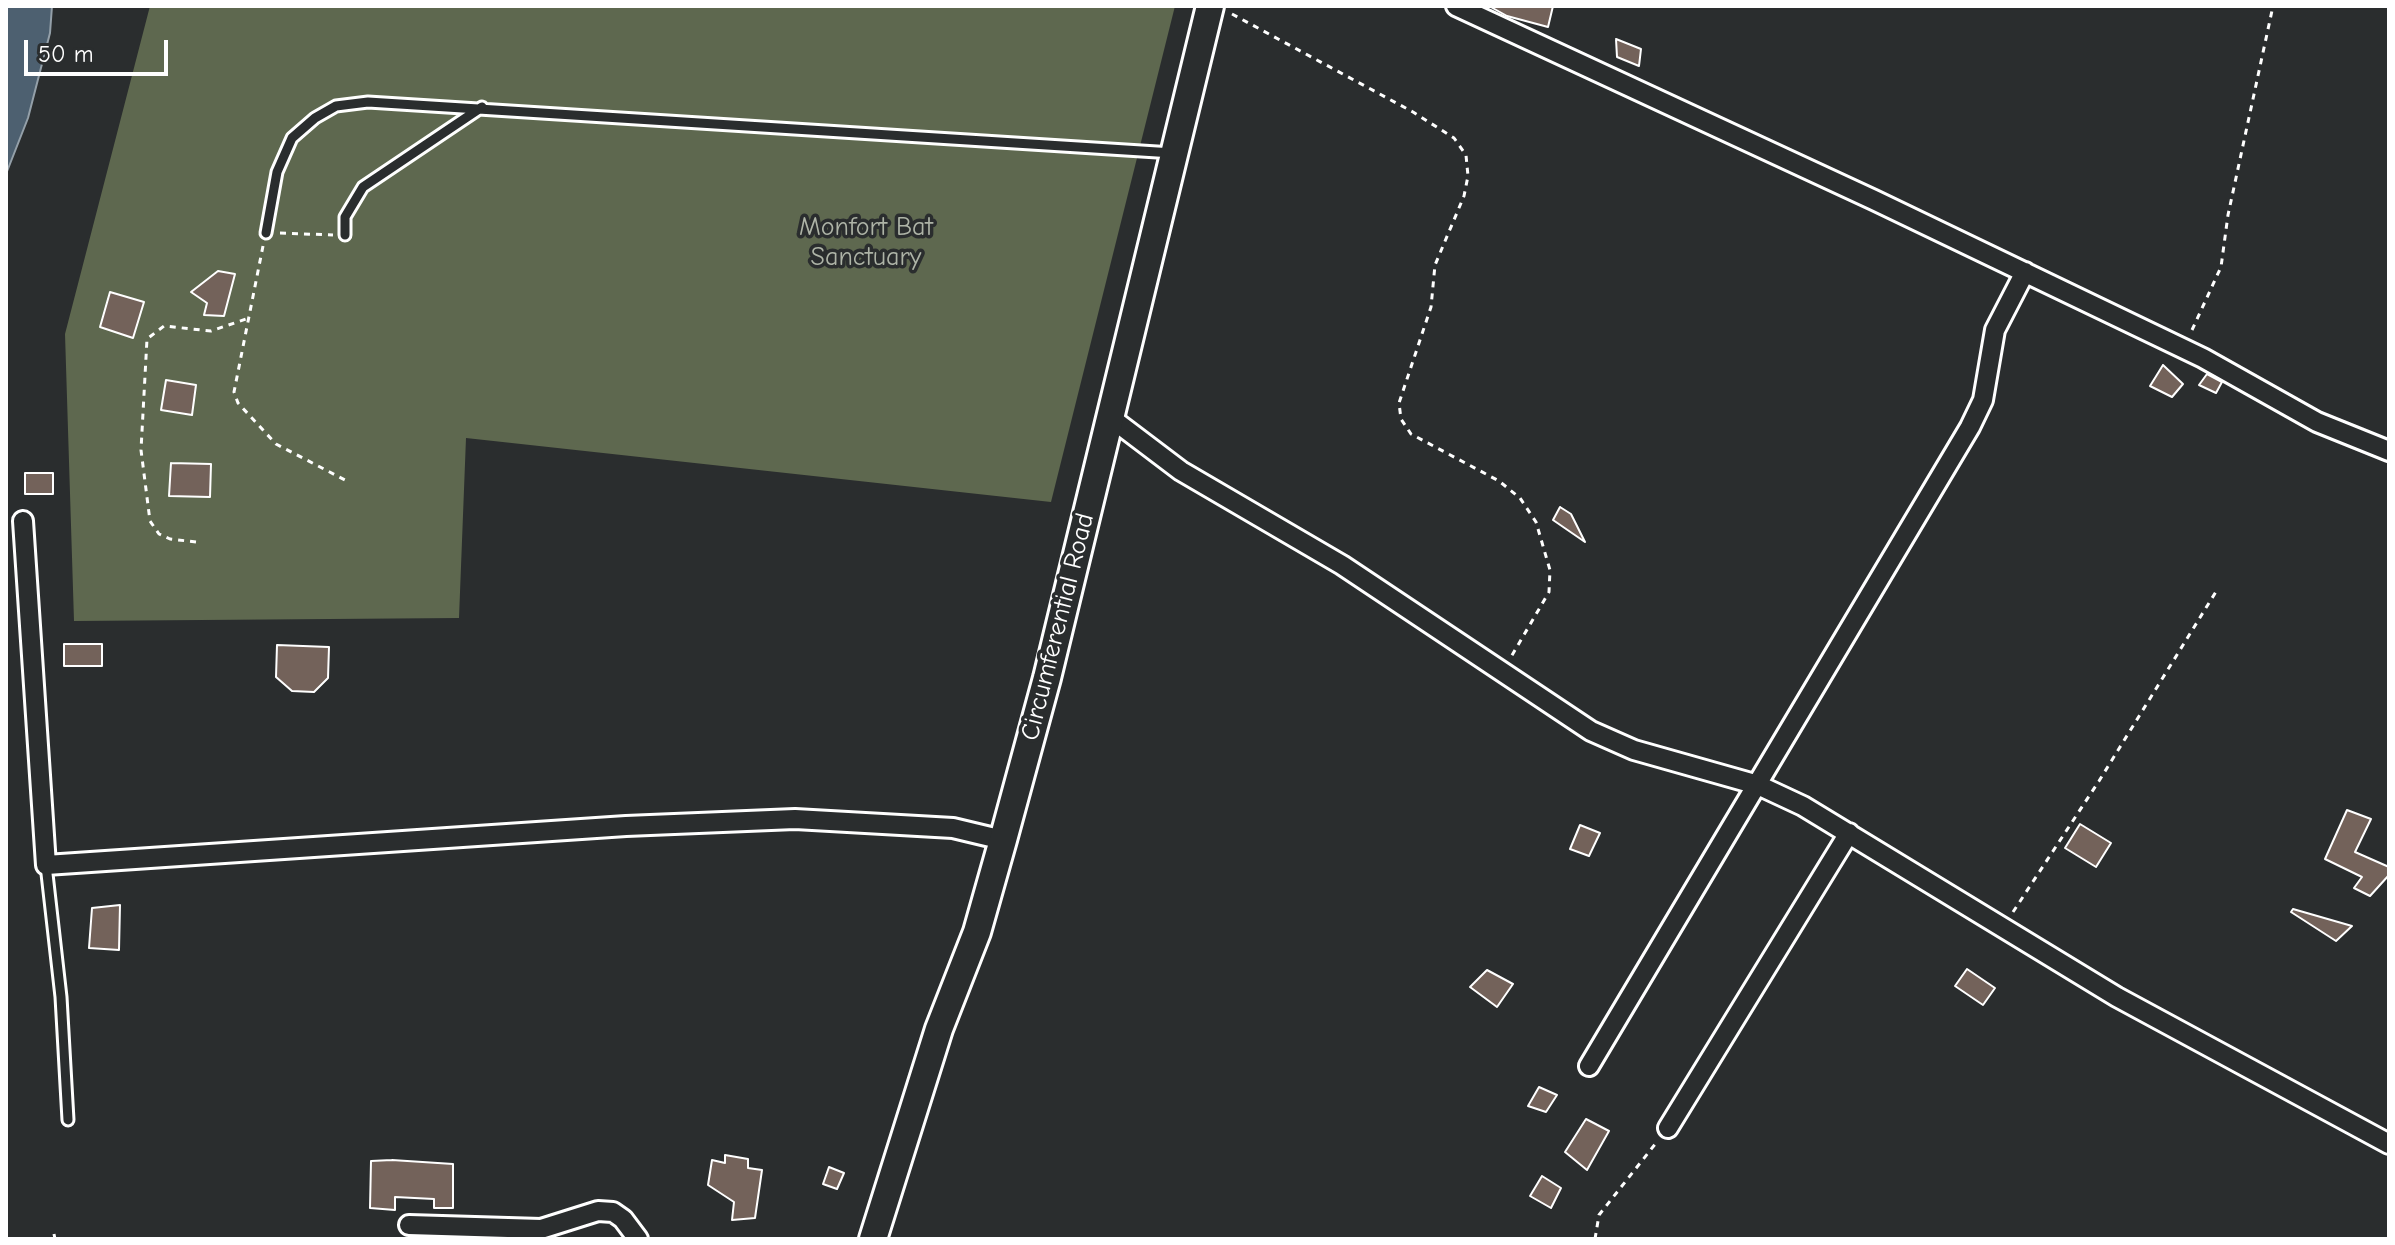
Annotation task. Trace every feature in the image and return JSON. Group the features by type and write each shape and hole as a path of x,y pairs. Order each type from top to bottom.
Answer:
{"main road":[{"name":"Circumferential Road","path":"873,1239 939,1029 977,932 1111,418 1175,153 1221,10"}],"street":[{"path":"1456,6 2025,272 2183,348 2317,422 2389,451"},
{"path":"1589,1066 1970,427 1983,400 1995,330 2025,272"},
{"path":"1111,418 1181,471 1342,565 1610,742 1758,785 1849,833 2117,997 2389,1144"},
{"path":"23,521 46,865 626,826 795,819 953,828 1003,840"},
{"path":"1668,1128 1849,833"},
{"path":"409,1225 541,1229 598,1211 613,1212 623,1219 638,1239"}],"lane":[{"path":"266,233 277,172 292,138 315,118 336,106 368,102 1175,153"},
{"path":"345,235 345,217 363,187 482,107"},
{"path":"46,865 57,955 68,1120"}],"path":[{"path":"2183,348 2221,267 2230,202 2273,6"},
{"path":"1221,10 1413,112 1454,138 1466,155 1468,176 1464,196 1435,265 1431,307 1399,403 1401,419 1411,434 1499,481 1520,498 1536,522 1550,570 1549,592 1503,671"},
{"path":"345,235 266,233 235,373 234,392 238,403 276,444 345,480"},
{"path":"196,542 170,539 159,534 150,521 141,450 147,339 164,326 211,331 249,318"},
{"path":"2004,926 2099,781 2217,590"},
{"path":"1595,1239 1599,1215 1668,1128"}],"green space":[{"name":"Monfort Bat Sanctuary","path":"150,6 1175,6 1051,502 466,438 459,618 74,621 65,334"}],"water":[{"path":"6,6 52,6 50,33 28,118 6,174"}],"building":[{"path":"1489,6 1553,6 1548,27 1507,16"},
{"path":"1616,39 1641,49 1639,66 1617,57"},
{"path":"218,271 235,274 224,316 204,315 207,303 191,292"},
{"path":"110,292 144,302 133,338 100,327"},
{"path":"2163,365 2183,384 2172,397 2150,386"},
{"path":"2207,374 2222,382 2216,393 2199,385"},
{"path":"166,380 196,385 192,415 161,410"},
{"path":"171,463 211,464 210,497 169,496"},
{"path":"25,473 53,473 53,494 25,494"},
{"path":"1560,507 1571,514 1585,542 1553,520"},
{"path":"64,644 102,644 102,666 64,666"},
{"path":"277,645 329,647 328,678 314,692 292,691 276,677"},
{"path":"2347,810 2371,819 2355,852 2389,867 2389,875 2370,896 2354,888 2362,877 2325,859"},
{"path":"2080,824 2111,843 2096,867 2065,848"},
{"path":"1580,825 1600,833 1589,856 1570,849"},
{"path":"120,905 119,950 89,948 92,908"},
{"path":"2293,909 2352,926 2336,941 2291,912"},
{"path":"1967,969 1995,988 1983,1005 1955,986"},
{"path":"1487,970 1513,984 1497,1007 1470,987"},
{"path":"1539,1087 1557,1095 1546,1112 1528,1106"},
{"path":"1586,1119 1609,1131 1587,1170 1565,1152"},
{"path":"725,1155 748,1159 748,1168 762,1170 755,1218 732,1220 734,1202 708,1185 712,1160 725,1163"},
{"path":"371,1161 453,1164 453,1208 434,1208 434,1199 395,1197 395,1210 370,1208"},
{"path":"829,1167 844,1173 837,1189 823,1184"},
{"path":"1542,1176 1561,1188 1551,1208 1530,1196"}]}
